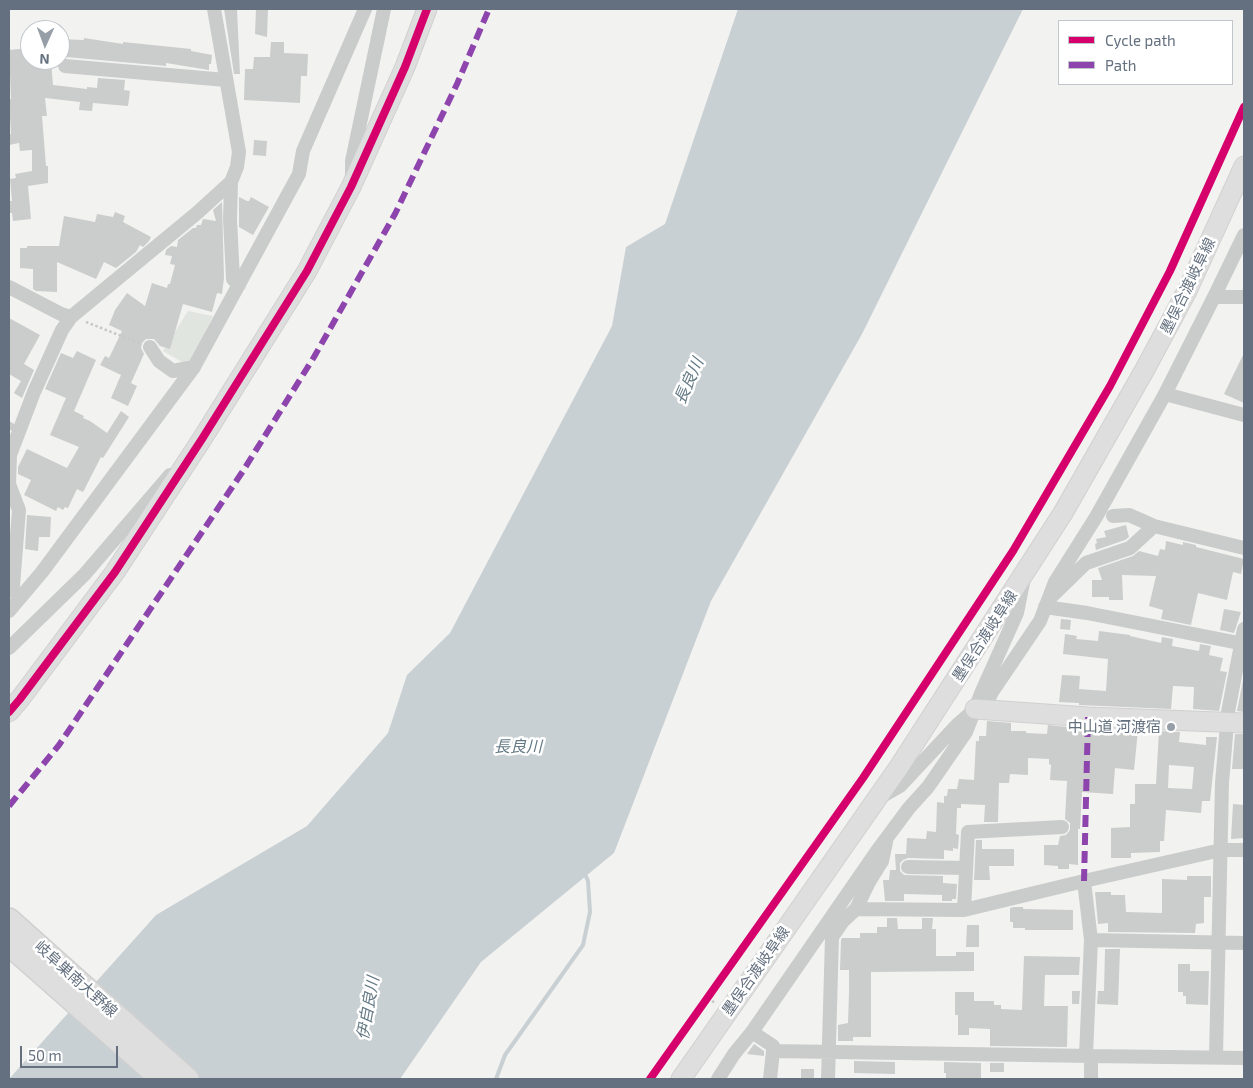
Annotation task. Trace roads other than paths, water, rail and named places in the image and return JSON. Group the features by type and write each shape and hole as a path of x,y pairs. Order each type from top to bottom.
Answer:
{"main road":[{"path":"9,712 115,572 202,439 307,271 351,187 405,67 427,9"},
{"name":"墨俣合渡岐阜線","path":"680,1079 899,767 1025,575 1063,513 1144,371 1187,291 1244,166"},
{"path":"979,710 1097,718 1236,722"},
{"name":"岐阜巣南大野線","path":"9,920 188,1079"},
{"name":"岐阜巣南大野線","path":"9,945 161,1079"}],"street":[{"path":"9,591 13,586 20,510 9,484 10,455 14,428 62,330 71,317 197,213 231,182 238,167 239,152 214,9"},
{"path":"9,611 42,572 194,366 299,174 303,151 365,9"},
{"path":"351,187 352,161 384,9"},
{"path":"70,66 226,80"},
{"path":"231,182 232,279 239,285"},
{"path":"718,1079 886,839 909,808 928,787 1040,621 1055,582 1096,517 1165,394 1244,235"},
{"path":"9,287 61,314 71,317"},
{"path":"1214,298 1244,297"},
{"path":"150,347 160,361 174,370 194,366"},
{"path":"1165,394 1244,415"},
{"path":"9,648 84,575 202,439"},
{"path":"1112,516 1129,516 1154,526 1244,548"},
{"path":"1046,604 1086,563 1130,548 1154,526"},
{"path":"875,800 900,786 957,725 979,710 982,691 1017,612 1025,575"},
{"path":"1046,604 1243,644"},
{"path":"1216,1056 1222,783 1236,722 1244,629"},
{"path":"964,910 968,832 1062,827"},
{"path":"828,1079 832,937 856,909 882,861 886,839"},
{"path":"856,909 964,910 1084,880 1221,850 1244,850"},
{"path":"908,867 966,868"},
{"path":"1084,880 1091,940 1089,1056 1091,1079"},
{"path":"1091,940 1244,943"},
{"path":"752,1032 773,1046 770,1079"},
{"path":"773,1051 1216,1056 1244,1058"}],"water":[{"name":"長良川","path":"738,9 1023,9 862,334 711,601 614,853 481,962 400,1079 9,1079 156,915 307,826 388,733 407,675 450,633 612,326 626,247 665,224"}],"waterway":[{"path":"496,1079 505,1055 583,945 590,912 588,881 584,872"}],"place":[{"name":"中山道 河渡宿","path":"1171,727"}],"water label":[{"name":"伊自良川","path":"368,1008"}]}
